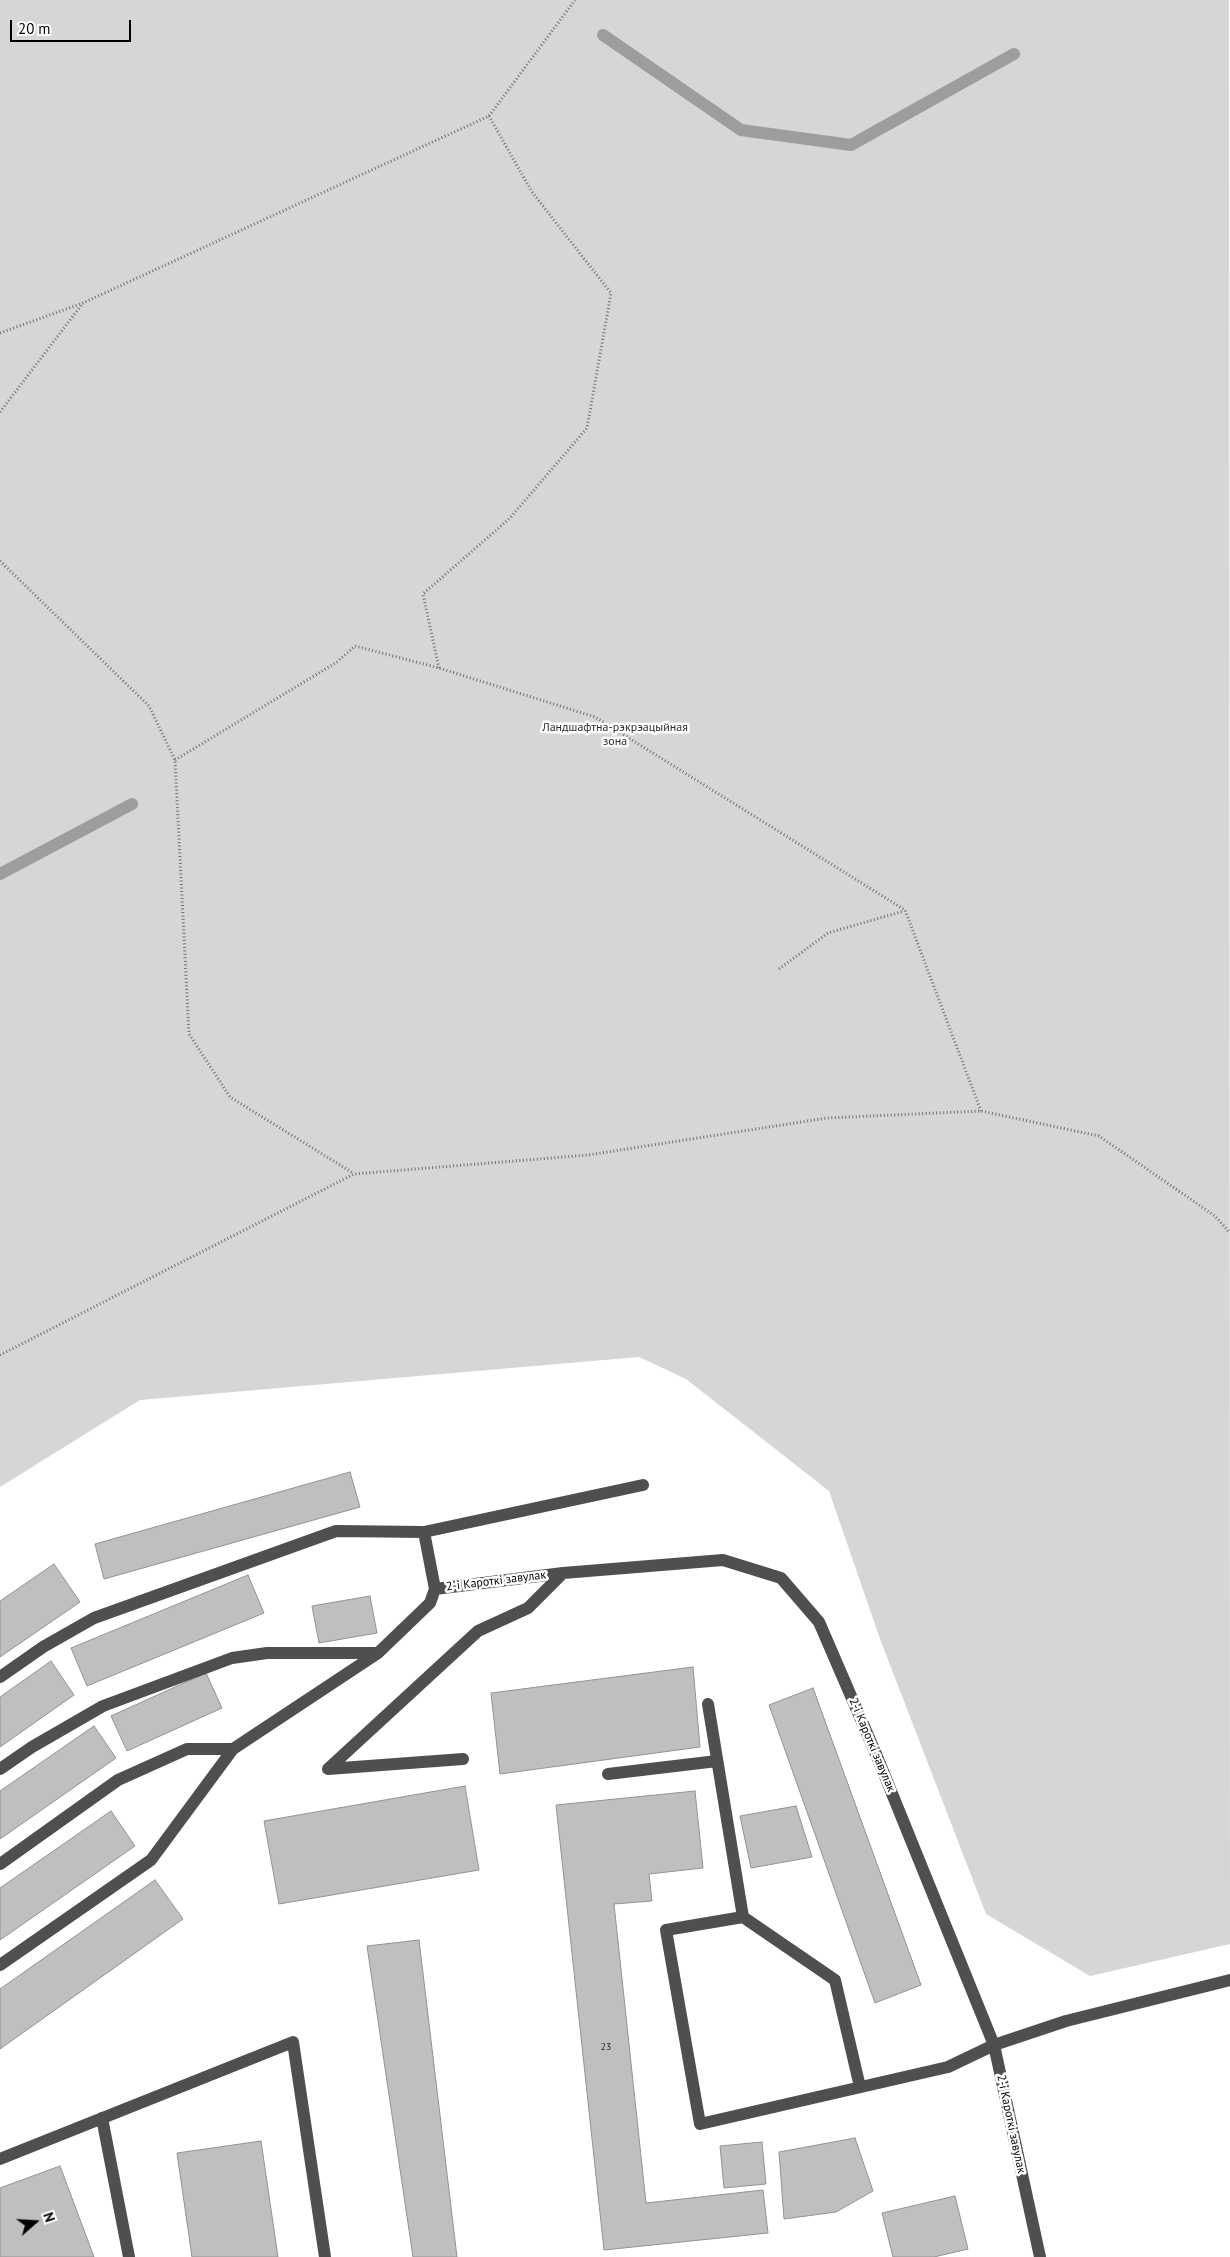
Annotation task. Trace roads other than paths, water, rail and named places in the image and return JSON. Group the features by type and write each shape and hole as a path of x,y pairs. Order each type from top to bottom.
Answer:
{"street":[{"path":"0,1677 43,1647 94,1618 336,1531 424,1532 643,1485"},
{"path":"0,1965 151,1860 233,1748 378,1653 430,1603 435,1589 424,1532"},
{"name":"2-і Кароткі завулак","path":"435,1589 563,1573 723,1560 781,1578 819,1622 876,1754 994,2045 1040,2257"},
{"path":"463,1758 328,1769 478,1631 528,1608 563,1573"},
{"path":"0,1768 103,1706 232,1658 267,1653 378,1653"},
{"path":"708,1704 743,1917"},
{"path":"0,1864 118,1780 186,1749 233,1748"},
{"path":"608,1774 717,1761"},
{"path":"860,2088 835,1980 743,1917 666,1930 700,2124 860,2088 948,2067 994,2045 1066,2021 1230,1980"},
{"path":"0,2159 293,2042 325,2257"},
{"path":"102,2118 129,2257"}],"waterway":[{"path":"603,35 741,130 851,145 1014,54"},
{"path":"0,874 132,804"}],"park label":[{"name":"Ландшафтна-рэкрэацыйная зона","path":"615,735"}]}
